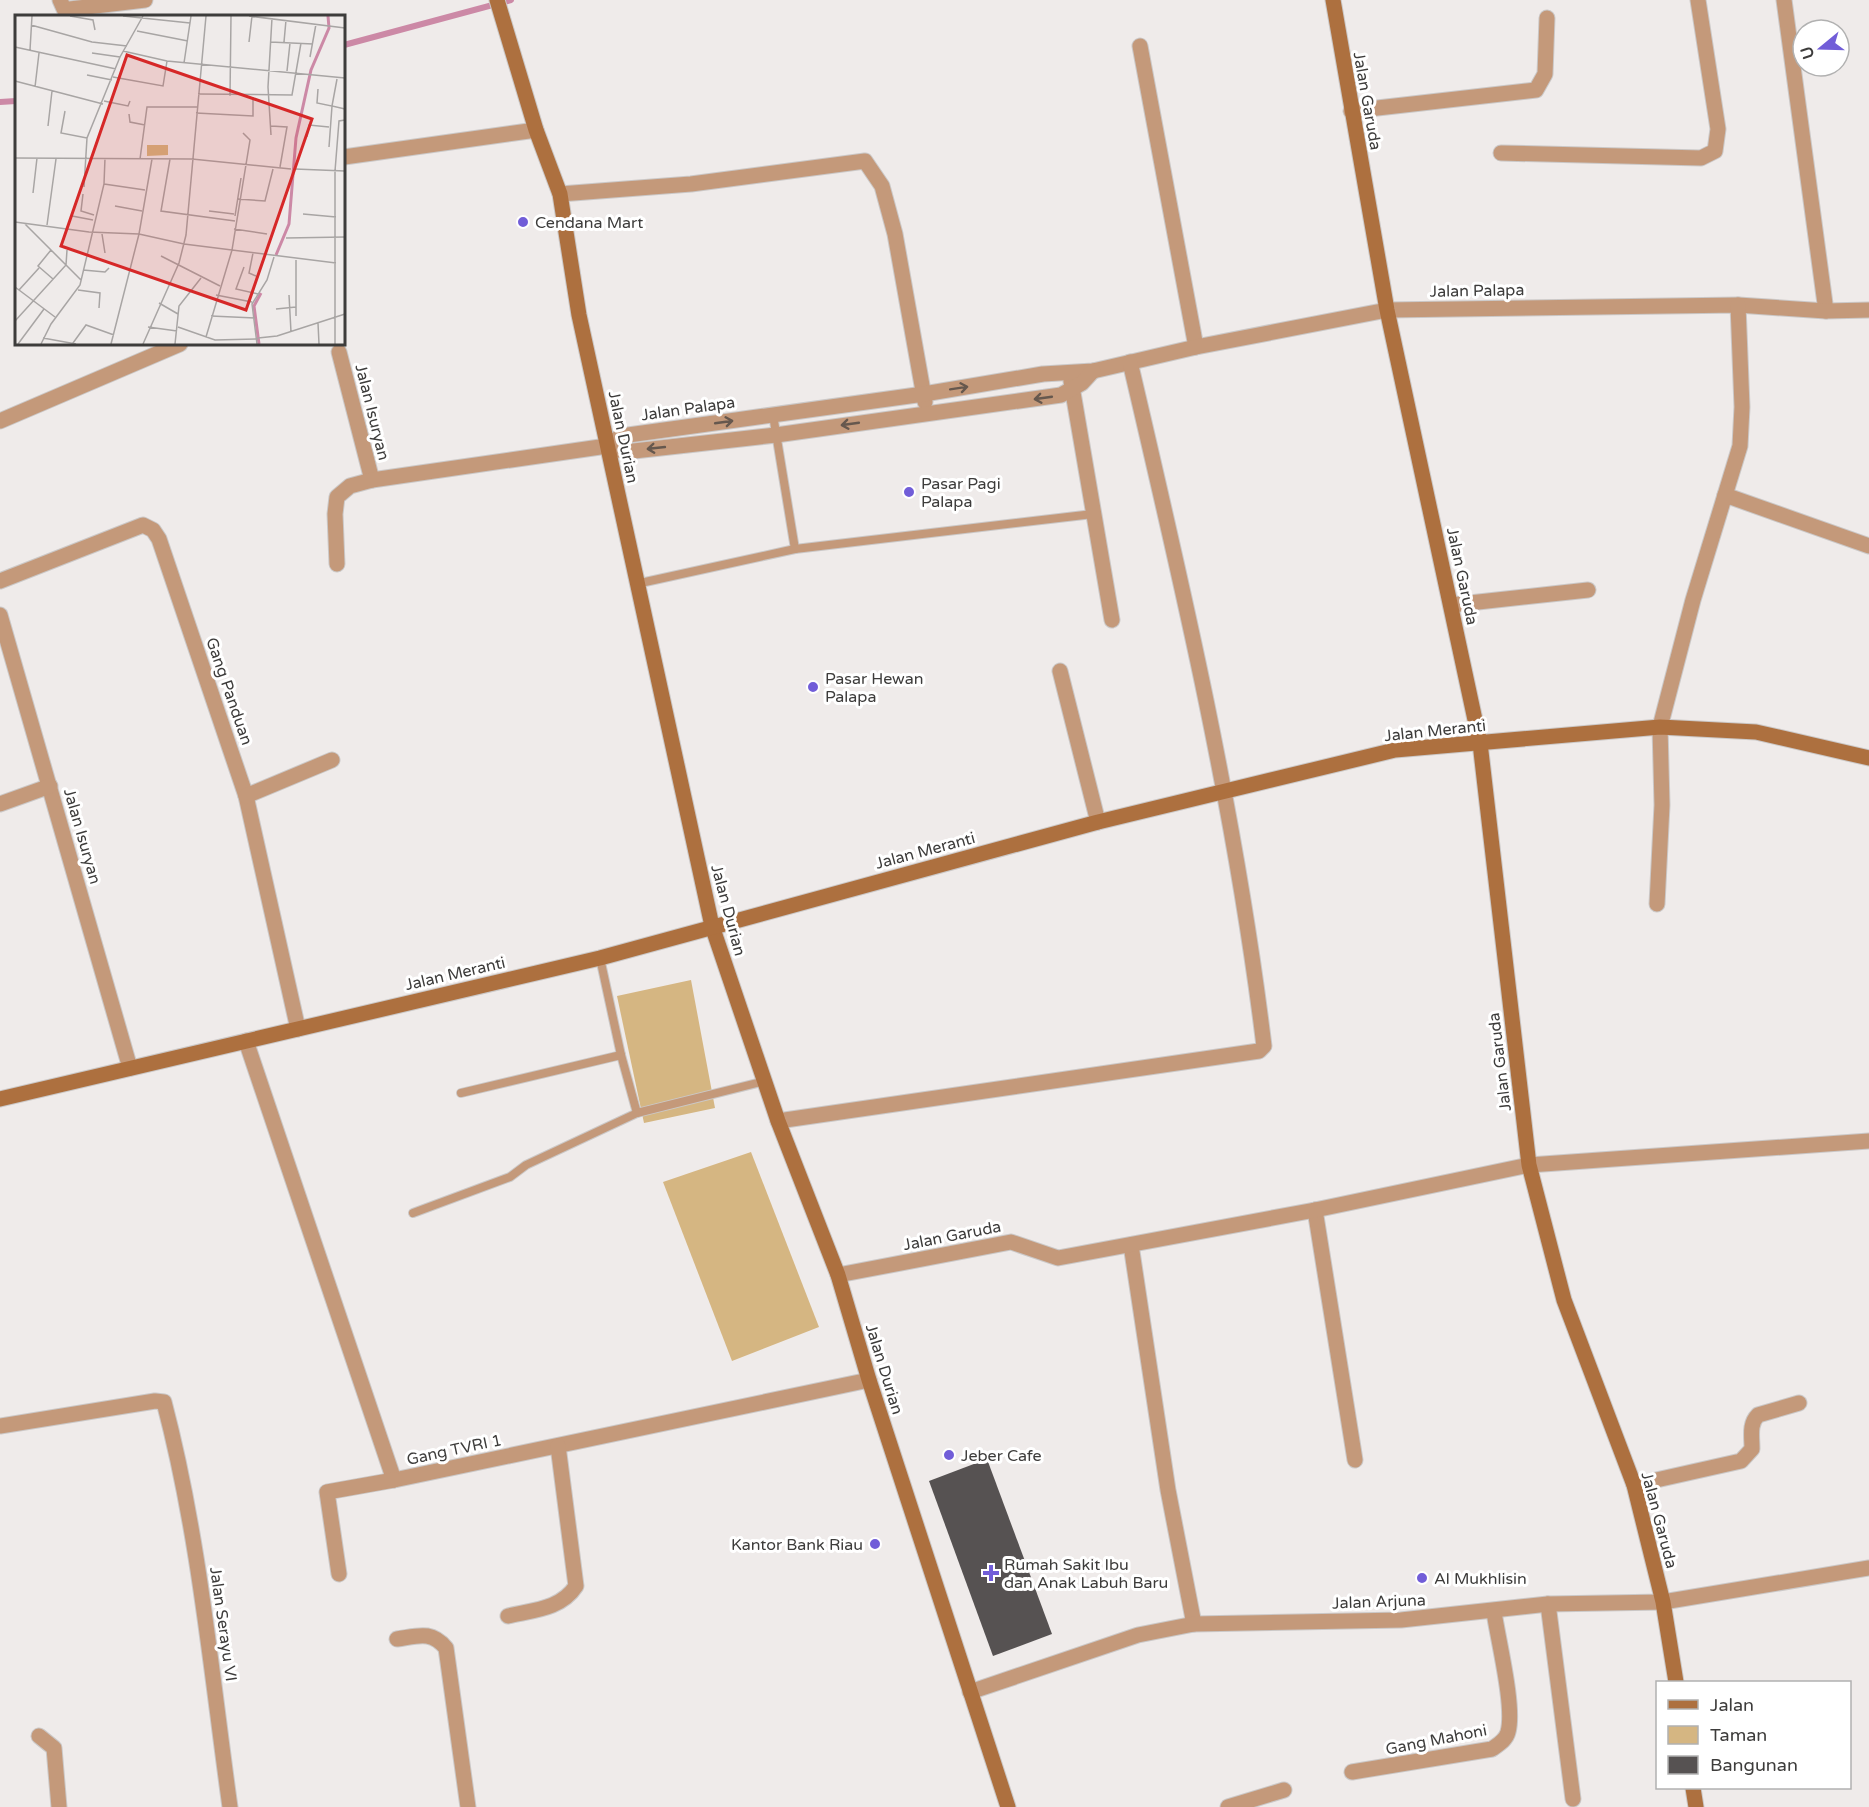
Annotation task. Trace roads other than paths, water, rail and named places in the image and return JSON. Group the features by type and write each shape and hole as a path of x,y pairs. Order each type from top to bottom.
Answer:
{"street":[{"path":"60,0 64,9 145,0"},
{"name":"Jalan Durian","path":"497,0 536,130 560,194 579,315 712,926 778,1121 838,1275 869,1380 1008,1807"},
{"name":"Jalan Garuda","path":"1333,0 1388,310 1480,743 1529,1165 1564,1300 1635,1485 1663,1602 1676,1681"},
{"path":"1501,153 1701,158 1715,151 1718,129 1698,0"},
{"path":"1784,0 1826,311"},
{"path":"1351,111 1536,90 1545,74 1547,18"},
{"path":"1140,46 1196,347"},
{"path":"345,157 536,130"},
{"path":"560,194 691,184 865,161 882,186 895,234 926,414"},
{"path":"1657,904 1662,805 1660,727 1693,600 1725,495 1740,436 1742,407 1738,305"},
{"name":"Jalan Palapa","path":"607,446 621,436 1070,372 1093,371 1196,347 1388,310 1738,305 1826,311 1869,310"},
{"path":"0,421 178,345"},
{"name":"Jalan Isuryan","path":"339,352 372,480"},
{"path":"778,1121 1259,1051 1264,1046 1225,793 1166,513 1130,362"},
{"name":"Jalan Palapa","path":"607,446 625,452 776,435 1061,395 1072,390 1093,371"},
{"path":"1070,372 1112,621"},
{"path":"337,564 335,514 337,497 350,486 372,480 607,446"},
{"path":"1725,495 1869,546"},
{"name":"Gang Panduan","path":"0,581 143,525 153,530 159,539 246,796 298,1029"},
{"path":"1451,604 1588,591"},
{"name":"Jalan Isuryan","path":"0,615 51,786 130,1068"},
{"path":"1060,671 1098,822"},
{"name":"Jalan Meranti","path":"0,1099 600,958 1098,822 1395,750 1660,727 1756,732 1869,758"},
{"path":"246,796 332,760"},
{"path":"0,804 51,786"},
{"name":"Gang TVRI 1","path":"246,1041 394,1480 869,1380"},
{"name":"Jalan Garuda","path":"838,1275 1011,1242 1058,1258 1315,1210 1529,1165 1869,1141"},
{"path":"1315,1210 1355,1460"},
{"path":"1131,1245 1168,1490 1194,1624"},
{"name":"Jalan Serayu VI","path":"0,1426 155,1401 164,1402 176,1447 208,1630 230,1807"},
{"path":"1635,1485 1741,1461 1752,1449 1751,1424 1754,1419 1758,1415 1799,1402"},
{"path":"508,1616 553,1606 568,1598 576,1586 558,1446"},
{"path":"339,1574 327,1492 394,1480"},
{"name":"Jalan Arjuna","path":"970,1692 1138,1635 1194,1624 1401,1620 1494,1612 1548,1604 1663,1602 1869,1568"},
{"path":"1548,1604 1573,1799"},
{"name":"Gang Mahoni","path":"1352,1773 1492,1749 1500,1743 1508,1731 1509,1707 1494,1612"},
{"path":"397,1639 428,1634 438,1639 446,1648 468,1807"},
{"path":"39,1736 54,1748 59,1807"},
{"path":"1693,1789 1696,1807"},
{"path":"1228,1807 1284,1790"}],"lane":[{"path":"773,415 795,549"},
{"path":"636,584 795,549 1094,514"},
{"path":"600,958 621,1055 637,1113"},
{"path":"461,1093 621,1055"},
{"path":"413,1213 510,1177 533,1161 637,1113 765,1081"}],"waterway":[{"path":"345,45 511,0"},
{"path":"0,102 15,101"}],"place":[{"name":"Cendana Mart","path":"523,222"},
{"name":"Pasar Pagi Palapa","path":"909,492"},
{"name":"Pasar Hewan Palapa","path":"813,687"},
{"name":"Jeber Cafe","path":"949,1455"},
{"name":"Kantor Bank Riau","path":"875,1544"},
{"name":"Rumah Sakit Ibu dan Anak Labuh Baru","path":"991,1573"},
{"name":"Al Mukhlisin","path":"1422,1578"}]}
